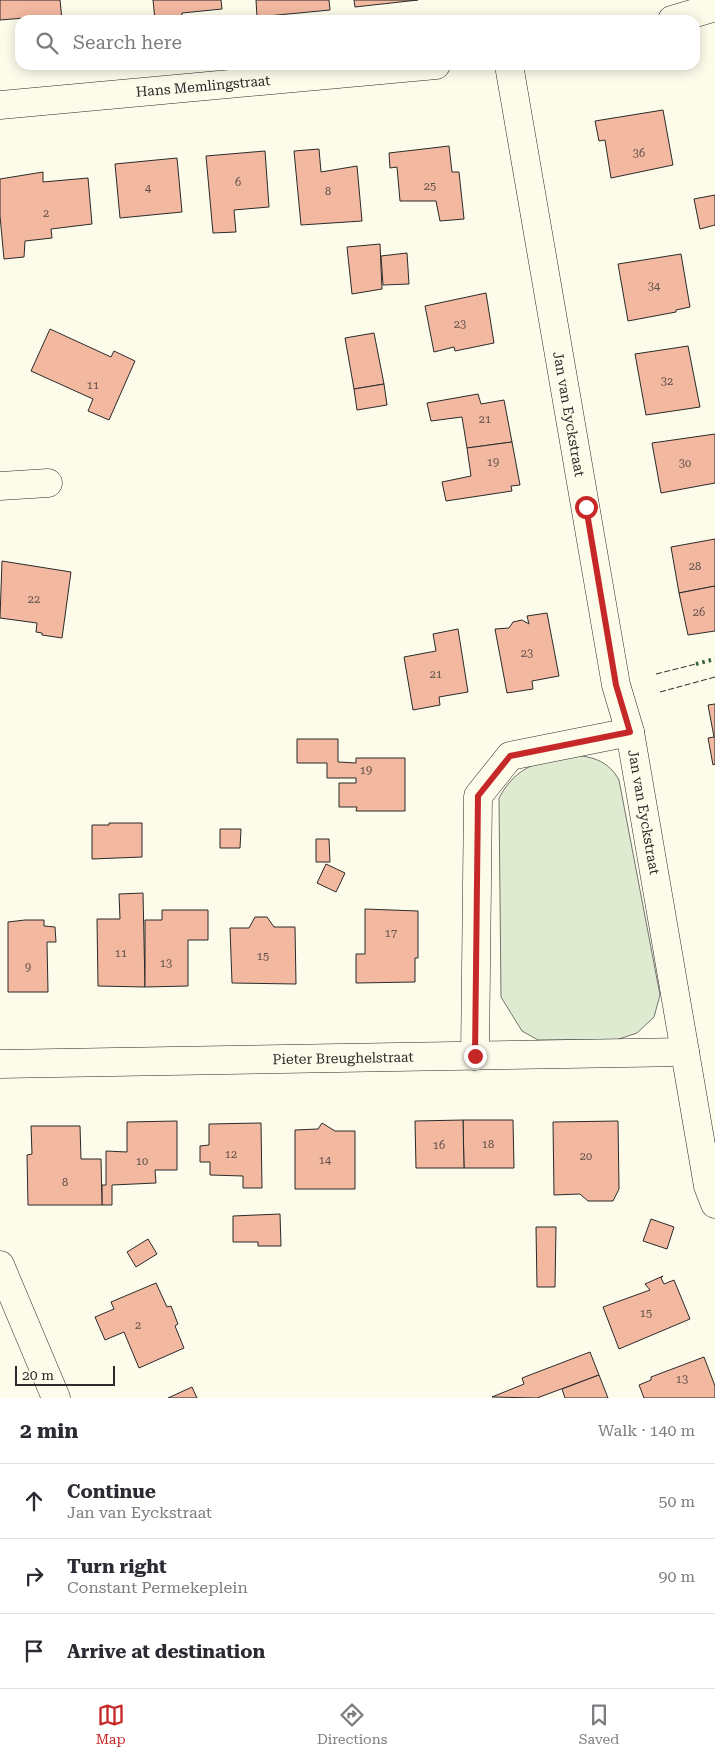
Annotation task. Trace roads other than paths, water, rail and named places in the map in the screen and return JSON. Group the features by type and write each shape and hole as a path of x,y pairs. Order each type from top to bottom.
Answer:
{"street":[{"path":"689,15 715,7"},
{"name":"Hans Memlingstraat","path":"0,105 382,70"},
{"name":"Jan van Eyckstraat","path":"510,70 616,685 630,732 708,1186 715,1204"},
{"path":"0,486 48,483"},
{"path":"475,1056 478,796 510,756 630,732"},
{"name":"Pieter Breughelstraat","path":"0,1064 685,1052"},
{"path":"0,1265 56,1398"}]}
